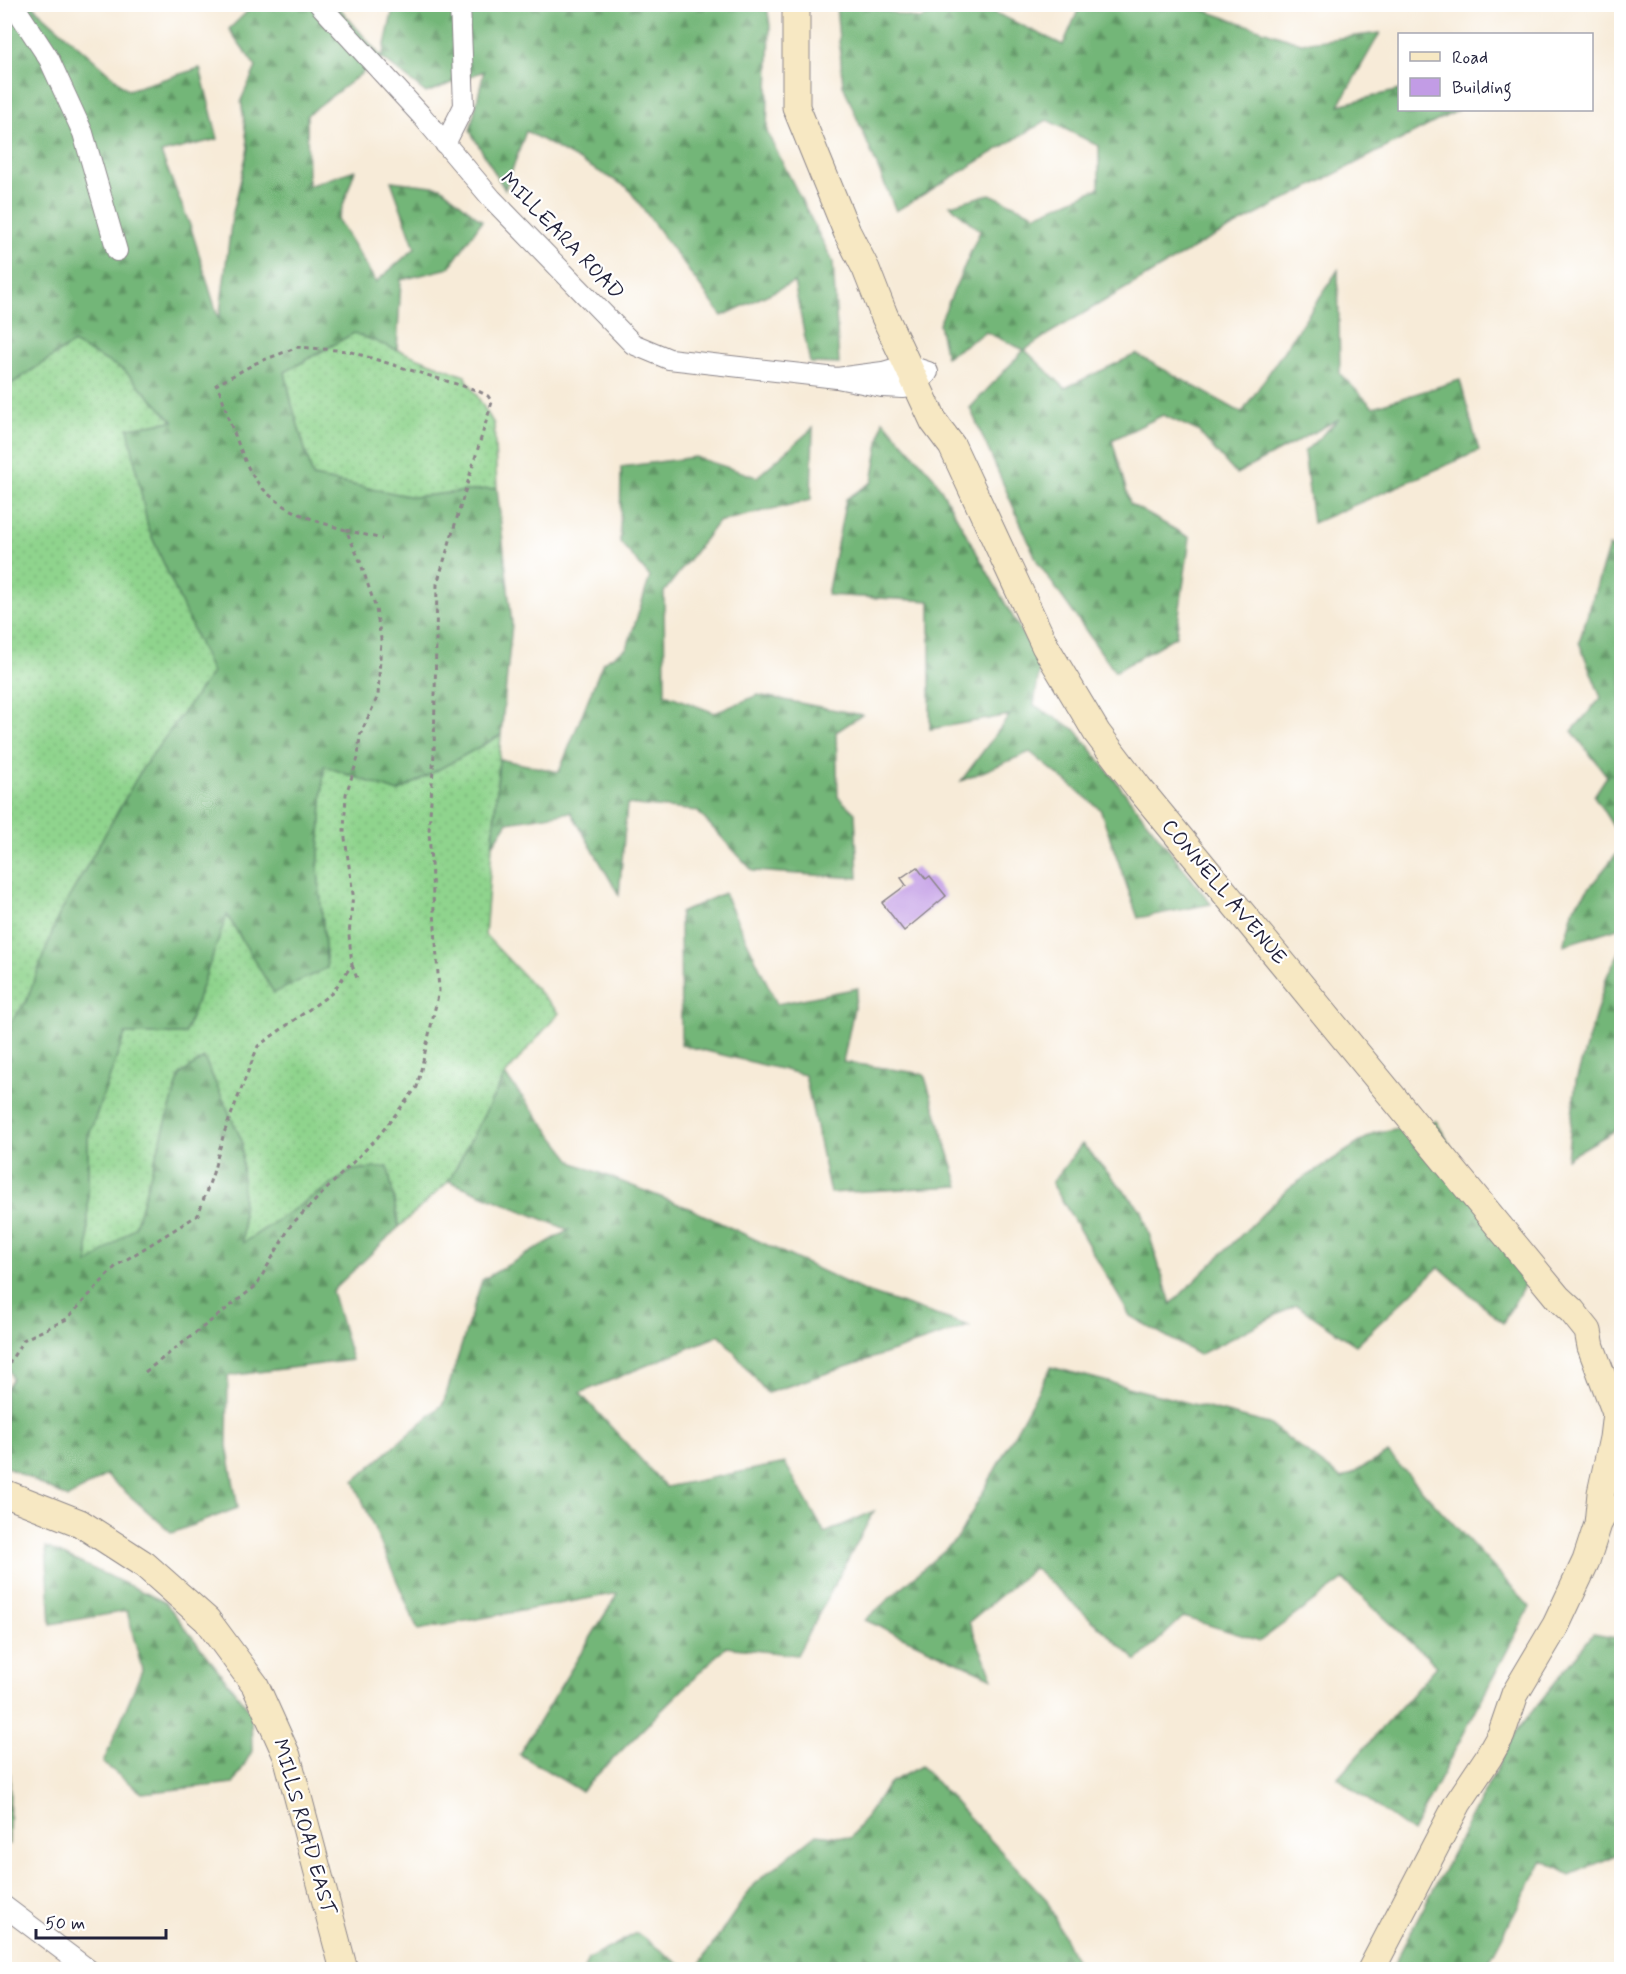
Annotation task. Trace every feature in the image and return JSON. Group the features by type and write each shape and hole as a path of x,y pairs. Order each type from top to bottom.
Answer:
{"street":[{"path":"13,4 49,59 82,133 117,251"},
{"name":"MILLEARA ROAD","path":"319,4 492,199 633,344 669,359 837,378 882,387 903,388 917,374"},
{"path":"445,144 464,106 459,4"},
{"name":"CONNELL AVENUE","path":"796,4 796,107 847,232 866,269 898,313 917,374 949,414 952,446 1045,646 1097,734 1138,787 1558,1298 1588,1331 1591,1347 1616,1413 1601,1493 1598,1524 1586,1561 1556,1625 1515,1694 1488,1730 1477,1751 1458,1803 1371,1970"},
{"name":"MILLS ROAD EAST","path":"4,1493 80,1523 146,1565 207,1620 255,1685 287,1755 344,1970"},
{"path":"4,1906 89,1970"}],"path":[{"path":"145,1372 256,1286 291,1225 377,1138 417,1087 439,991 429,831 434,753 437,584 492,402 488,396 455,383 334,348 298,347 256,363 216,385 225,402 230,421 250,470 270,496 318,521 382,539"},
{"path":"346,530 360,561 376,609 381,650 378,696 360,735 358,758 346,794 344,831 353,894 349,935 352,965 358,981"},
{"path":"4,1372 23,1340 67,1319 116,1266 198,1215 253,1053 258,1046 332,993 352,965"}],"green space":[{"path":"1081,4 1202,5 1200,9 1301,43 1380,33 1339,105 1398,90 1398,111 1456,111 1204,242 1025,350 1065,388 1136,354 1242,413 1338,270 1340,374 1373,407 1460,380 1479,451 1313,523 1304,452 1339,419 1236,474 1198,431 1163,415 1112,440 1130,504 1190,538 1176,636 1115,672 1038,563 970,408 1024,350 986,332 946,357 939,324 980,231 950,205 990,194 1036,215 1099,188 1099,146 1047,120 896,211 843,85 836,5 862,5 919,19 962,5 979,5 1063,45"},
{"path":"5,5 34,5 128,90 200,68 218,139 161,153 191,228 219,320 232,217 248,148 241,100 256,67 229,29 254,5 337,5 382,58 307,115 308,186 355,170 338,220 376,282 415,248 391,181 441,187 482,221 449,268 401,280 397,350 354,333 285,372 313,477 413,497 497,488 512,624 501,735 398,792 324,766 318,871 327,968 274,993 227,915 185,1034 125,1034 88,1138 88,1264 135,1227 180,1075 204,1058 242,1141 243,1243 353,1170 388,1167 399,1227 332,1291 352,1360 228,1376 227,1446 238,1508 172,1533 106,1475 68,1498 5,1466 5,1390 12,1379 4,1352 4,1031 26,1002 58,917 142,769 212,673 148,528 128,428 173,421 124,370 73,343 5,388"},
{"path":"394,5 767,5 770,26 767,132 833,262 839,364 810,363 794,282 722,316 627,187 526,131 505,190 470,131 484,71 426,93 382,58"},
{"path":"354,333 465,376 494,424 497,488 413,497 313,477 285,372"},
{"path":"73,343 124,370 173,421 129,428 148,528 213,673 142,769 58,917 26,1002 5,1031 5,388"},
{"path":"883,420 934,477 1040,665 1034,705 1076,730 1211,904 1138,918 1100,809 1030,752 961,781 1010,715 930,729 930,601 827,595 846,499 872,482"},
{"path":"813,428 811,500 718,522 664,592 665,694 715,713 758,695 862,715 836,732 838,797 855,813 858,878 753,871 697,811 627,804 619,895 571,812 508,822 493,845 499,759 559,772 603,662 627,648 650,577 620,542 621,467 695,457 757,477"},
{"path":"1609,546 1622,556 1621,839 1594,796 1607,776 1572,731 1601,698 1579,642"},
{"path":"501,735 485,935 559,1013 505,1075 449,1181 399,1227 388,1168 353,1170 243,1243 242,1141 204,1058 180,1075 135,1227 88,1265 88,1138 125,1034 185,1034 227,914 327,968 318,871 324,766 398,792"},
{"path":"1621,848 1621,927 1564,945 1574,907"},
{"path":"724,893 777,1004 858,988 843,1062 924,1074 959,1186 830,1193 805,1075 681,1045 680,913"},
{"path":"1621,949 1621,1127 1567,1158 1576,1081 1607,976"},
{"path":"505,1075 574,1163 691,1209 864,1291 969,1326 767,1393 720,1335 580,1393 666,1487 785,1463 825,1533 874,1511 797,1655 725,1647 581,1791 519,1754 618,1593 418,1630 354,1481 443,1404 482,1280 569,1230 449,1181"},
{"path":"1436,1121 1528,1278 1503,1323 1439,1267 1356,1345 1296,1305 1199,1355 1130,1316 1052,1183 1082,1144 1142,1211 1171,1304 1290,1187 1374,1133"},
{"path":"1051,1367 1269,1424 1342,1479 1388,1453 1530,1607 1412,1832 1338,1778 1437,1666 1343,1580 1260,1641 1183,1617 1137,1661 1034,1568 969,1622 993,1678 865,1620 958,1538"},
{"path":"46,1547 165,1602 251,1712 252,1751 234,1783 142,1793 103,1763 142,1670 127,1611 51,1624"},
{"path":"1593,1634 1621,1639 1621,1853 1570,1875 1543,1860 1485,1969 1391,1970 1516,1732"},
{"path":"921,1766 1046,1899 1075,1960 1077,1969 696,1969 754,1884 817,1834 851,1838 889,1783"},
{"path":"4,1771 10,1774 9,1844 5,1844"},
{"path":"637,1933 686,1969 584,1969 588,1959"}],"building":[{"path":"917,867 926,879 930,876 946,896 904,931 882,903 906,885 901,878"}]}
